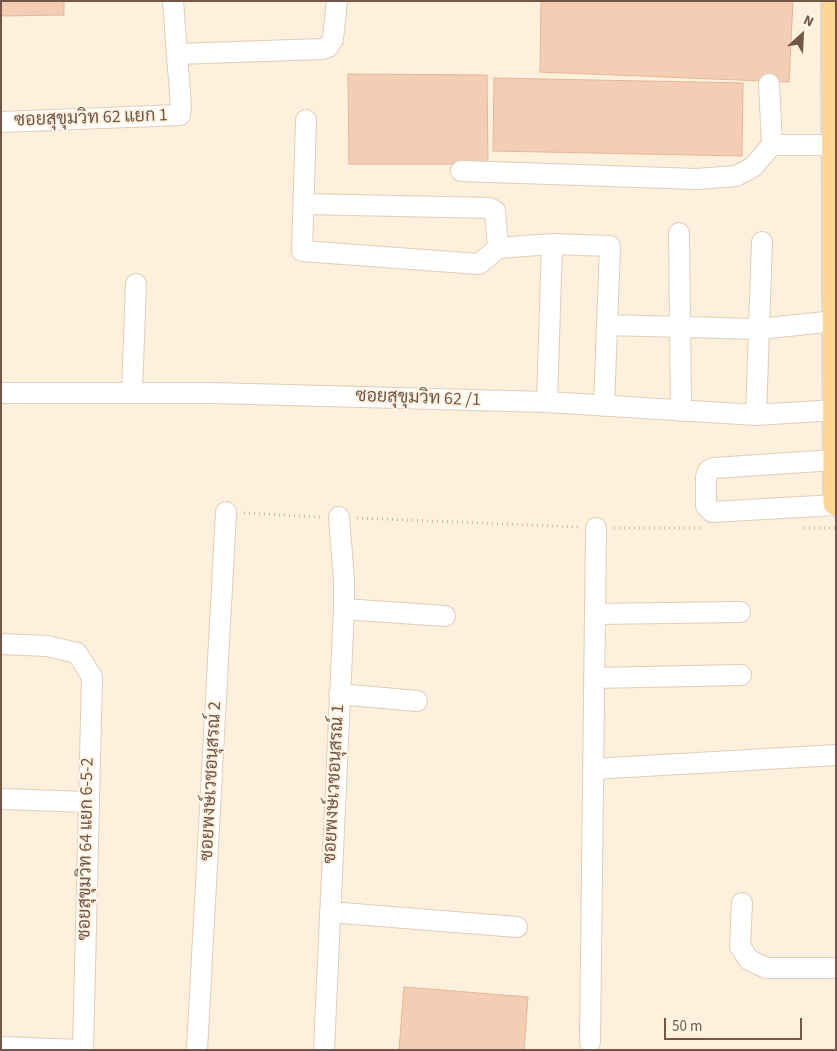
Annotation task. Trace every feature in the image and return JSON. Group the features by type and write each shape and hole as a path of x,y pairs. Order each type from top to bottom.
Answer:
{"main road":[{"path":"834,1 836,504"}],"street":[{"name":"ซอยสุขุมวิท 62 แยก 1","path":"1,122 176,117 180,115 173,1"},
{"path":"177,54 322,49 328,47 333,39 337,1"},
{"path":"461,171 696,178 736,176 752,167 772,144 769,84"},
{"path":"306,120 302,251 479,264 498,248 552,244 610,246 604,406"},
{"path":"772,144 834,145"},
{"path":"304,204 490,208 495,211 498,248"},
{"path":"679,233 681,411"},
{"path":"756,415 762,242"},
{"path":"547,402 552,244"},
{"path":"132,393 136,284"},
{"path":"607,325 759,329 835,321"},
{"name":"ซอยสุขุมวิท 62 /1","path":"1,393 132,393 547,402 756,415 835,410"},
{"path":"836,460 714,468 708,472 706,477 706,506 712,512 836,504"},
{"name":"ซอยพงษ์เวชอนุสรณ์ 2","path":"197,1050 226,512"},
{"name":"ซอยพงษ์เวชอนุสรณ์ 1","path":"324,1050 344,609 340,518"},
{"path":"590,1042 596,528"},
{"path":"344,609 446,616"},
{"path":"595,614 740,612"},
{"name":"ซอยสุขุมวิท 64 แยก 6-5-2","path":"1,644 47,646 77,653 92,677 82,1050"},
{"path":"594,678 742,675"},
{"path":"339,694 417,701"},
{"path":"593,769 836,755"},
{"path":"1,799 88,802"},
{"path":"742,902 740,946 749,960 766,968 836,968"},
{"path":"330,912 517,927"},
{"path":"1,1047 82,1050"}],"path":[{"path":"226,512 596,528 706,528"},
{"path":"796,528 836,528"}],"building":[{"path":"1,1 64,1 64,15 1,16"},
{"path":"541,1 793,1 789,82 540,72"},
{"path":"348,74 487,75 488,164 349,164"},
{"path":"494,78 743,83 742,156 493,151"},
{"path":"404,987 528,997 524,1050 399,1050"}]}
